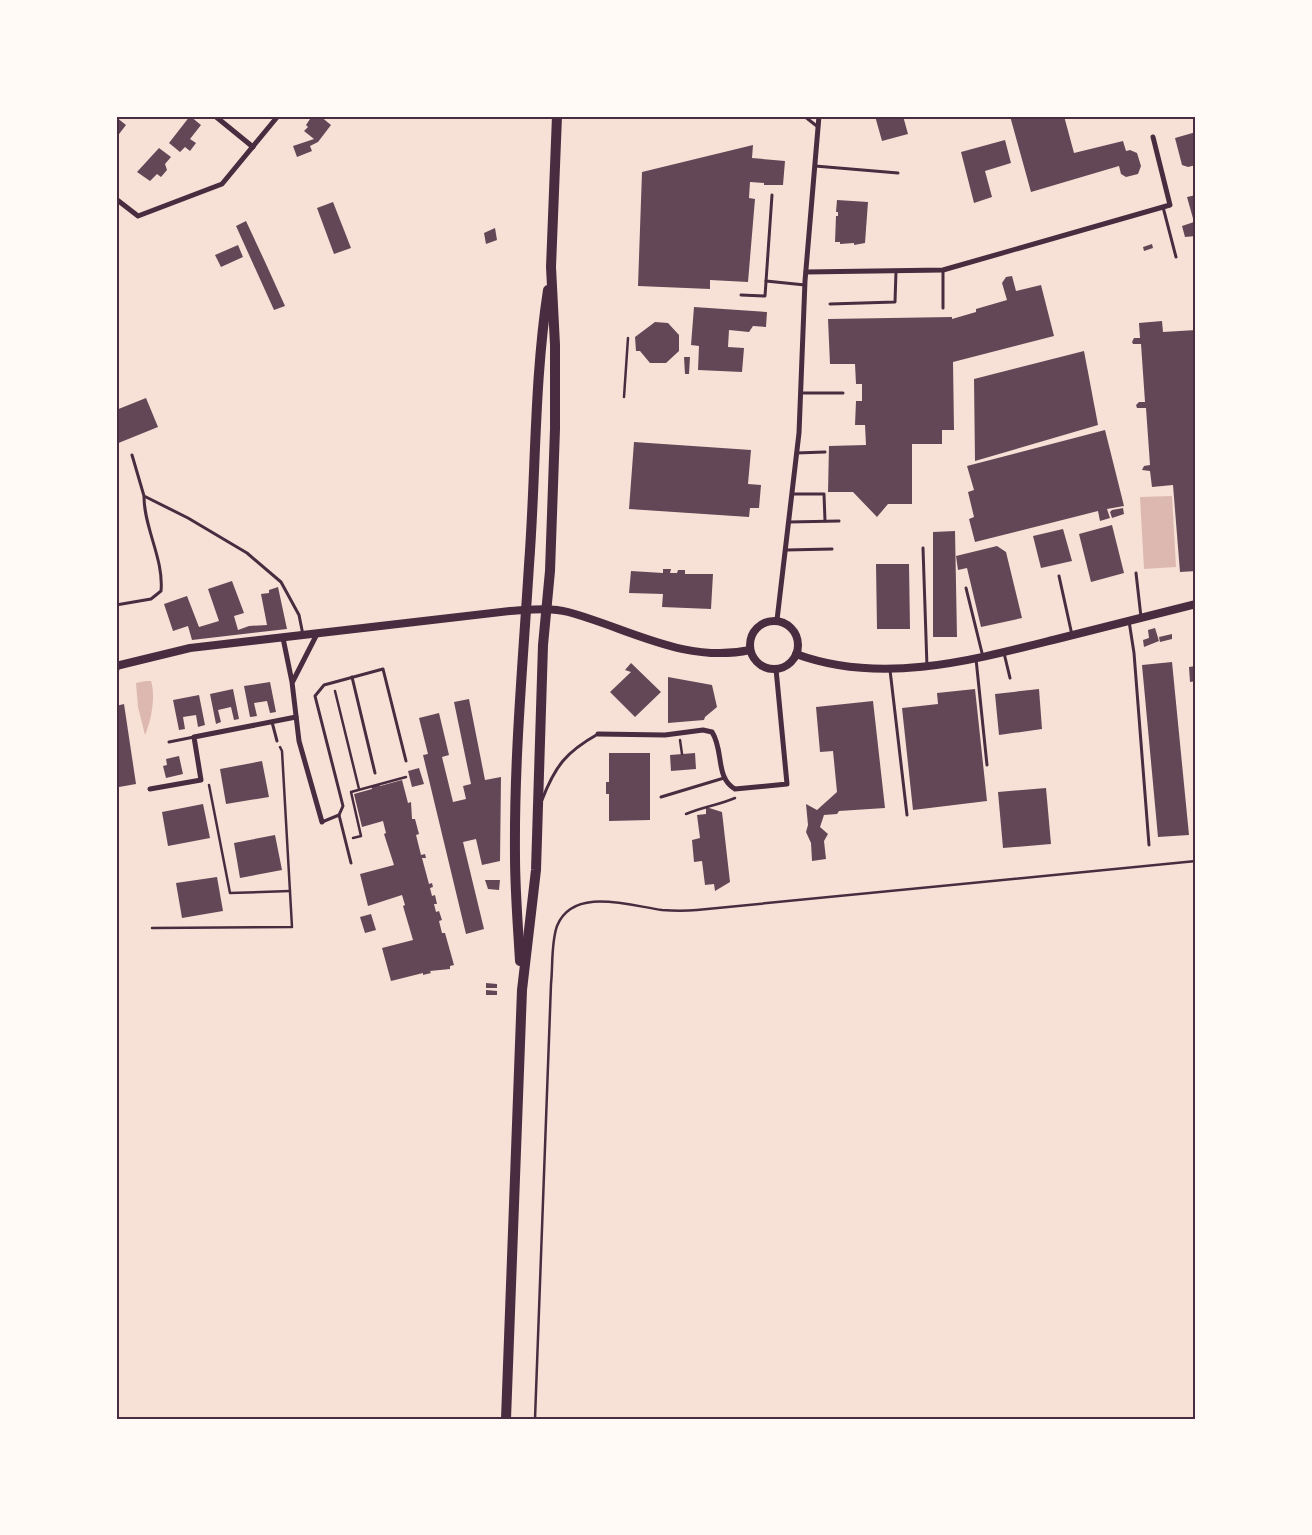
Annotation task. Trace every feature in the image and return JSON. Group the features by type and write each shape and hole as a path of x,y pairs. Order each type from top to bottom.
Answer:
{"main road":[{"path":"506,1419 522,990 536,870 543,645 547,610 555,429 555,345 551,267 557,116"},
{"path":"522,990 515,858 524,611 529,566 540,343 551,267"}],"street":[{"path":"215,116 254,147"},
{"path":"116,199 138,216 222,184 278,116"},
{"path":"777,620 802,392 805,285 819,116"},
{"path":"806,272 943,270 1170,205 1153,138"},
{"path":"796,654 829,665 890,668 927,667 980,659 1196,604"},
{"path":"117,666 190,648 547,610 566,611 665,645 691,651 721,654 750,650"},
{"path":"777,620 784,622 795,632 798,647 796,654 788,664 776,669 757,662 750,650 752,634 756,628 762,623 777,620"},
{"path":"292,682 312,647 317,634"},
{"path":"283,638 292,682 299,741 322,822"},
{"path":"598,734 665,735 703,730 712,732 718,741 724,778 728,785 735,789 788,784 776,669"},
{"path":"150,789 202,780 194,737 296,717"}],"lane":[{"path":"804,116 818,128"},
{"path":"815,166 898,173"},
{"path":"741,295 765,296 772,195"},
{"path":"1163,207 1176,257"},
{"path":"943,270 943,308"},
{"path":"830,304 895,302 896,271"},
{"path":"766,282 805,285"},
{"path":"802,392 843,393"},
{"path":"796,453 825,452"},
{"path":"116,605 151,599 161,591 162,579 144,513 144,496 132,455"},
{"path":"792,494 824,494 825,521"},
{"path":"144,496 248,553 281,582 299,616 303,635"},
{"path":"789,522 839,521"},
{"path":"786,550 832,548"},
{"path":"923,548 927,667"},
{"path":"1136,573 1141,618"},
{"path":"1059,576 1072,635"},
{"path":"966,588 980,659 987,765"},
{"path":"1129,621 1134,653 1148,845"},
{"path":"1004,652 1010,678"},
{"path":"116,682 117,666"},
{"path":"890,668 907,816"},
{"path":"351,863 339,815 343,806 315,696 324,685 383,669 406,761"},
{"path":"352,677 375,773"},
{"path":"272,722 276,741"},
{"path":"538,809 562,758 580,744 598,734"},
{"path":"169,742 194,737"},
{"path":"661,797 724,778"},
{"path":"322,822 339,815"}],"path":[{"path":"624,397 628,338"},
{"path":"334,682 359,789"},
{"path":"152,928 292,927 282,751 276,741"},
{"path":"345,840 361,836 351,792 406,777"},
{"path":"208,782 230,893 290,891"},
{"path":"686,814 704,806 720,805 758,786"},
{"path":"535,1419 552,967 557,927 567,912 582,903 596,902 666,910 697,910 1196,860"}],"shaded area":[{"path":"1172,496 1176,567 1144,569 1140,497"},
{"path":"151,681 153,701 145,735 138,707 136,683"}],"building":[{"path":"190,116 201,125 190,139 196,143 190,151 185,147 180,152 169,143"},
{"path":"312,116 320,116 331,125 318,142 310,146 312,151 297,157 293,146 314,139 304,131 308,127 306,125"},
{"path":"875,116 903,116 908,134 882,141"},
{"path":"1010,116 1064,116 1074,153 1123,141 1126,151 1130,150 1137,153 1141,166 1138,174 1126,177 1121,174 1119,166 1031,192"},
{"path":"116,117 126,125 116,138"},
{"path":"1196,132 1196,165 1188,167 1182,165 1175,138"},
{"path":"1005,140 1011,163 985,171 992,197 974,203 961,152"},
{"path":"753,145 752,158 785,161 783,185 764,185 764,183 750,182 749,198 755,199 748,282 710,280 710,289 638,286 642,172"},
{"path":"159,148 171,157 165,164 167,170 161,177 157,174 150,181 137,172"},
{"path":"1196,195 1196,236 1185,237 1182,226 1194,222 1187,197"},
{"path":"837,200 868,202 865,243 854,245 854,243 840,244 840,242 835,242 836,216 838,216 838,212 836,212"},
{"path":"333,202 351,248 334,254 317,208"},
{"path":"246,221 285,306 274,310 236,226"},
{"path":"495,228 497,240 486,244 484,233"},
{"path":"1152,244 1153,248 1144,251 1143,247"},
{"path":"238,245 243,257 221,267 215,255"},
{"path":"1012,276 1016,291 1041,285 1054,336 953,362 954,430 942,430 942,444 912,444 912,504 888,504 877,517 853,492 828,492 829,446 866,445 865,425 855,425 856,401 862,401 862,384 856,384 855,364 830,364 828,319 952,317 952,319 976,312 976,309 1007,300 1002,283 1006,277"},
{"path":"694,307 767,312 766,327 753,326 749,332 729,330 728,347 744,348 742,372 698,370 699,346 691,345"},
{"path":"1162,321 1163,332 1196,330 1196,571 1180,572 1173,485 1152,487 1150,471 1142,470 1144,466 1150,465 1146,408 1137,408 1136,405 1139,402 1145,402 1141,344 1133,344 1132,342 1134,338 1140,338 1139,323"},
{"path":"655,322 668,323 679,335 679,351 666,363 650,363 640,351 636,351 635,337"},
{"path":"1084,351 1098,425 975,461 974,379"},
{"path":"684,357 690,357 689,374 685,374"},
{"path":"146,398 158,427 116,444 116,410"},
{"path":"1105,430 1124,506 1107,509 1110,518 1100,521 1098,511 975,542 969,519 974,517 968,492 974,490 967,466"},
{"path":"634,442 751,450 748,484 761,485 759,508 750,508 749,517 629,509"},
{"path":"1123,508 1124,514 1112,518 1110,512 1112,510"},
{"path":"1112,525 1124,573 1091,582 1079,534"},
{"path":"1063,529 1072,561 1041,568 1033,536"},
{"path":"955,531 957,637 933,637 933,532"},
{"path":"997,546 1006,552 1022,618 981,627 967,568 958,570 956,556"},
{"path":"876,564 909,564 910,629 877,629"},
{"path":"663,569 671,569 670,573 685,570 685,574 713,574 711,609 662,607 663,594 629,593 631,571 663,573"},
{"path":"232,581 244,613 234,616 238,630 249,626 267,625 261,594 269,593 269,590 278,587 287,629 192,640 188,626 173,631 164,604 187,596 199,627 219,621 208,589"},
{"path":"1155,628 1159,641 1144,647 1143,640 1149,638 1148,630"},
{"path":"1172,634 1172,639 1160,642 1159,637"},
{"path":"1172,662 1189,835 1158,837 1142,665"},
{"path":"631,663 661,692 635,717 610,692 631,672 625,670"},
{"path":"1196,666 1196,681 1190,682 1189,667"},
{"path":"668,677 712,685 717,707 704,720 668,723"},
{"path":"270,682 276,712 270,713 267,701 254,703 257,716 250,717 244,686"},
{"path":"233,689 239,719 234,720 231,707 218,710 221,722 216,724 210,694"},
{"path":"975,689 987,801 913,810 902,708 938,704 937,693"},
{"path":"1039,689 1042,729 999,735 995,694"},
{"path":"199,695 205,725 198,727 196,715 183,717 185,729 179,730 173,700"},
{"path":"469,699 485,780 501,777 500,861 482,865 476,839 463,842 484,929 466,934 423,755 428,754 419,718 439,713 449,755 442,757 453,802 466,799 463,786 471,784 454,702"},
{"path":"873,701 885,808 839,811 837,814 824,815 820,827 828,834 824,841 826,859 812,861 811,843 806,832 808,825 806,804 817,810 837,792 833,751 820,752 816,707"},
{"path":"124,704 136,784 119,787 116,766 116,706"},
{"path":"609,753 650,753 650,820 609,821 609,794 606,794 606,782 609,782"},
{"path":"695,753 696,769 671,771 670,755"},
{"path":"179,756 183,774 166,778 163,766 167,765 166,759"},
{"path":"262,761 269,797 226,804 220,769"},
{"path":"419,768 424,784 412,787 408,771"},
{"path":"402,780 408,803 411,802 412,819 415,819 419,834 416,835 421,855 425,854 426,858 422,858 429,884 432,883 433,887 430,888 432,896 435,895 437,904 434,904 436,912 439,911 442,920 439,921 442,933 445,933 454,965 450,966 450,969 430,971 431,973 423,975 423,973 391,981 382,948 413,940 403,906 405,905 402,895 368,906 360,874 394,865 384,834 386,833 383,821 362,827 354,794 372,789 371,786 379,784 380,786"},
{"path":"1046,788 1051,844 1003,848 998,792"},
{"path":"203,804 210,838 168,846 162,812"},
{"path":"706,807 722,812 730,882 715,891 714,884 705,885 702,861 694,862 692,840 700,838 697,815 706,814"},
{"path":"275,835 282,870 240,878 234,843"},
{"path":"217,877 223,911 182,918 176,883"},
{"path":"485,880 500,880 499,890 488,889"},
{"path":"371,914 376,930 365,933 360,917"},
{"path":"486,983 497,984 497,988 486,988"},
{"path":"486,990 497,991 497,995 486,995"}]}
